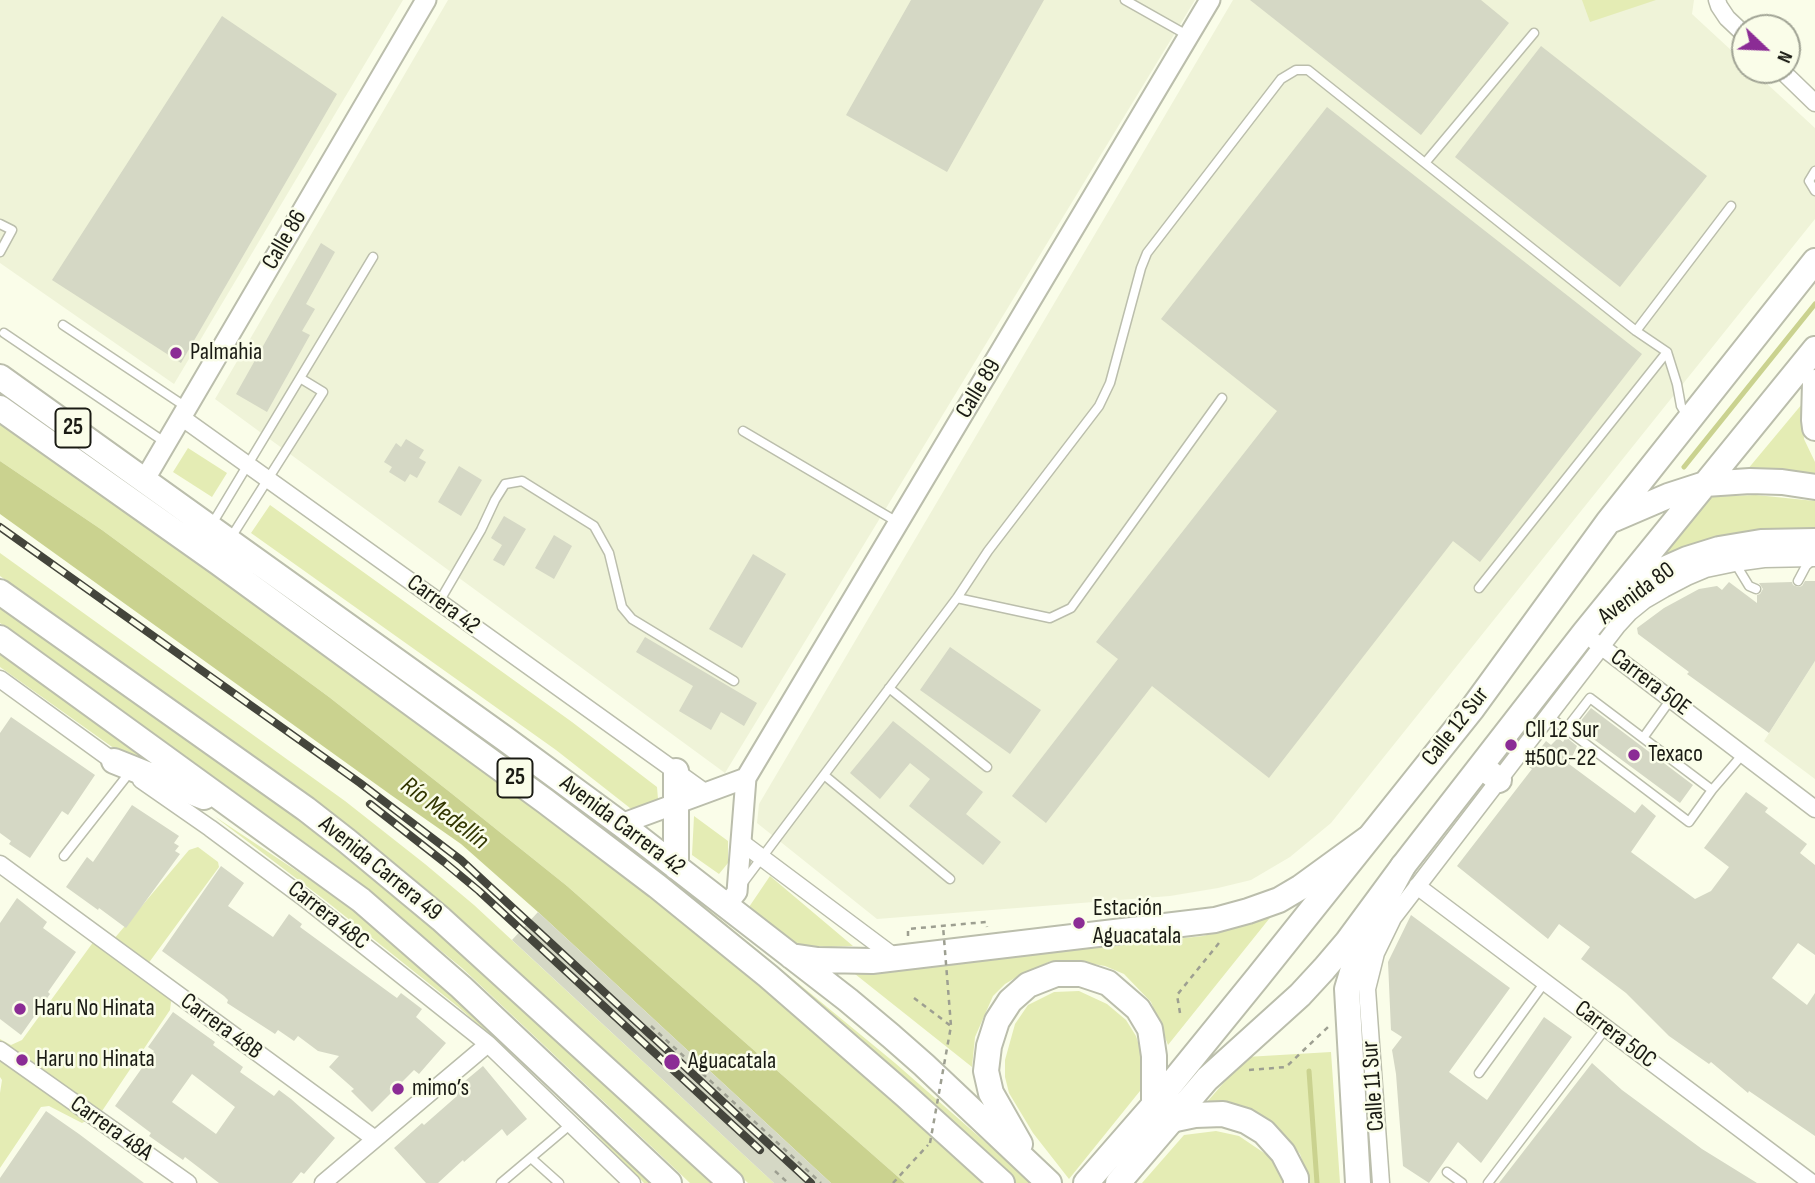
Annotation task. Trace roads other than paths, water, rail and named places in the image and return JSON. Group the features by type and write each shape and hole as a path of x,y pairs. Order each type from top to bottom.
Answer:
{"main road":[{"name":"Calle 12 Sur","path":"1118,1183 1162,1112 1367,839 1472,709 1608,522 1815,261"},
{"name":"Calle 12 Sur","path":"1088,1180 1162,1112 1207,1079 1300,995 1410,876 1593,639 1705,485 1815,349"},
{"name":"Avenida Carrera 42","path":"0,377 621,824 676,867 731,899 791,956 908,1050 1044,1179"},
{"path":"1815,382 1815,428"},
{"name":"Avenida Carrera 42","path":"0,408 229,571 657,886 778,985 1002,1183"},
{"path":"1608,522 1668,496 1705,485 1750,481 1815,487"},
{"name":"Avenida 80","path":"1593,639 1637,588 1660,572 1687,559 1719,549 1761,542 1815,541"},
{"name":"Avenida Carrera 49","path":"0,592 274,786 347,841 441,919 731,1183"},
{"name":"Avenida Carrera 49","path":"0,638 361,900 532,1052 669,1183"},
{"path":"122,767 242,813"},
{"path":"676,771 676,867"},
{"path":"791,956 872,961 1230,916 1272,902 1301,887 1367,839"},
{"path":"1358,1183 1347,989 1357,952 1367,932 1410,876"},
{"path":"1044,1179 1002,1115 991,1093 986,1070 989,1046 997,1021 1010,1001 1028,985 1056,974 1081,974 1108,983 1138,1009 1150,1029 1162,1112 1223,1114 1246,1121 1264,1132 1283,1153 1296,1183"}],"street":[{"name":"Calle 86","path":"145,479 426,0"},
{"name":"Calle 89","path":"731,899 741,842 746,778 1210,0"},
{"path":"1717,0 1731,22"},
{"path":"1795,84 1815,103"},
{"name":"Carrera 42","path":"184,413 247,465 706,793"},
{"path":"1593,639 1645,600 1706,569 1763,559 1815,558"},
{"name":"Carrera 50E","path":"1593,639 1815,809"},
{"name":"Calle 12 Sur","path":"1490,773 1548,716 1593,639"},
{"name":"Carrera 48C","path":"2,685 211,828 285,883 488,1044 632,1183"},
{"path":"621,824 746,778"},
{"path":"741,842 896,958"},
{"name":"Carrera 48B","path":"0,864 374,1139"},
{"name":"Calle 12 Sur","path":"1367,989 1376,953 1410,876"},
{"name":"Carrera 50C","path":"1410,876 1545,982 1812,1183"},
{"name":"Calle 11 Sur","path":"1367,989 1381,1183"},
{"path":"323,1183 488,1044"},
{"name":"Carrera 48A","path":"0,1050 188,1183"}],"lane":[{"path":"1125,0 1189,37"},
{"path":"1424,163 1534,33"},
{"path":"731,899 957,598 988,551 1099,406 1110,383 1147,253 1282,79 1296,70 1308,70 1636,331 1667,352 1681,406 1689,419"},
{"path":"1815,171 1809,181 1815,191"},
{"path":"1636,331 1731,206"},
{"path":"0,224 12,230 0,252"},
{"path":"219,533 247,465 373,257"},
{"path":"64,325 184,413"},
{"path":"4,332 166,443"},
{"path":"1479,588 1667,352"},
{"path":"219,533 267,479 323,392 300,378"},
{"path":"957,598 1050,618 1070,608 1222,398"},
{"path":"743,431 899,523"},
{"path":"439,602 505,484 522,481 594,526 609,554 622,607 632,619 734,681"},
{"path":"1798,581 1815,558"},
{"path":"1735,563 1749,586 1756,589"},
{"path":"889,688 987,767"},
{"path":"1566,729 1590,698 1712,790"},
{"path":"1643,738 1671,699"},
{"path":"1548,716 1689,822 1743,754"},
{"path":"64,856 122,767"},
{"path":"824,775 950,879"},
{"path":"1479,1073 1545,982"},
{"path":"1488,1183 1606,1028"},
{"path":"501,1183 571,1124"},
{"path":"531,1158 559,1183"},
{"path":"1447,1172 1462,1183"}],"water":[{"name":"Río Medellín","path":"0,461 102,530 329,697 451,793 567,886 905,1183 831,1183 461,844 0,514"}],"waterway":[{"path":"1684,467 1815,304"},
{"path":"1309,1071 1317,1183"}],"railway":[{"path":"0,527 360,783 461,860 811,1183"},
{"path":"370,804 479,891 760,1150"}],"place":[{"name":"Palmahia","path":"176,353"},
{"name":"Cll 12 Sur #50C-22","path":"1511,745"},
{"name":"Texaco","path":"1634,755"},
{"name":"Estación Aguacatala","path":"1079,923"},
{"name":"Haru No Hinata","path":"20,1009"},
{"name":"Haru no Hinata","path":"22,1060"},
{"name":"Aguacatala","path":"672,1062"},
{"name":"mimo’s","path":"398,1089"}]}
